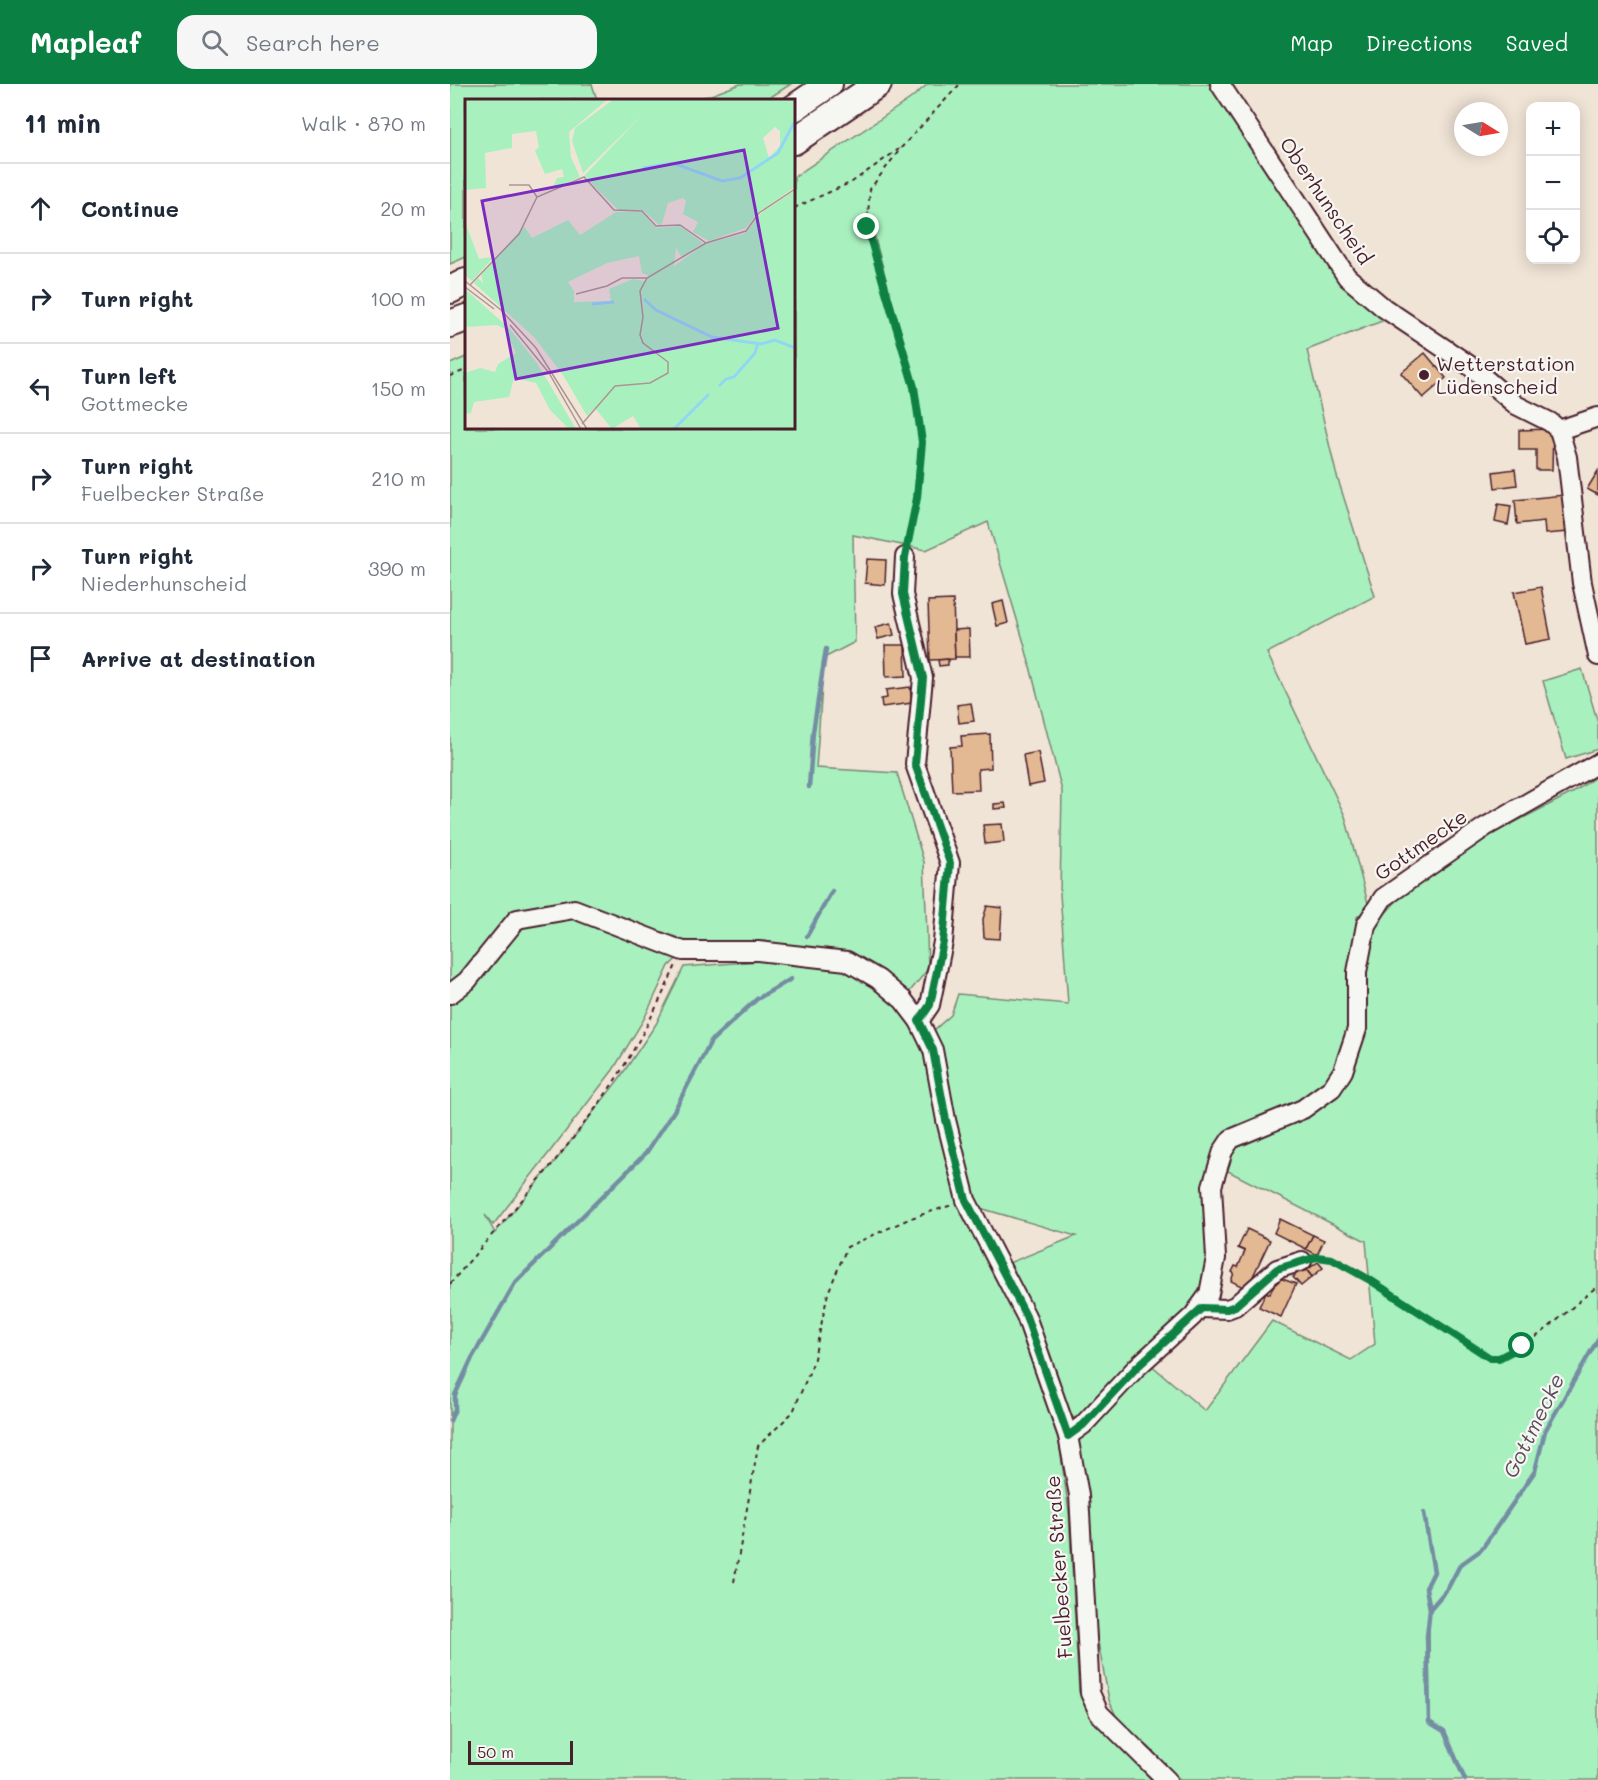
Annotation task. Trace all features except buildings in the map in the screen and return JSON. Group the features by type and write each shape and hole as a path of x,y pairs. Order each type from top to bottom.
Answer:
{"highway":[{"path":"795,107 829,84"},
{"path":"795,140 878,84"},
{"path":"450,290 465,282"},
{"path":"450,324 465,318"}],"street":[{"name":"Oberhunscheid","path":"1220,84 1347,277 1384,308 1469,365 1516,405 1550,422 1559,430"},
{"path":"1598,417 1559,430 1567,457 1582,583 1598,656"},
{"path":"905,557 903,594 923,678 915,764 950,863 943,942 930,1005 919,1021"},
{"name":"Gottmecke","path":"1068,1436 1083,1425 1136,1368 1202,1308 1209,1294 1216,1258 1212,1186 1223,1151 1231,1139 1303,1109 1332,1088 1343,1071 1357,1029 1358,972 1366,925 1383,898 1485,827 1598,764"},
{"name":"Fuelbecker Straße","path":"450,994 467,981 517,919 574,909 683,951 758,951 847,962 878,979 903,1000 919,1021 933,1050 946,1120 966,1200 1026,1316 1068,1436 1079,1495 1090,1694 1099,1713 1167,1780"},
{"path":"1202,1308 1227,1309 1235,1306 1277,1269 1302,1262"}],"path":[{"path":"905,557 917,498 922,442 914,387 867,227 870,189 902,148 960,84"},
{"path":"795,208 852,182 902,148"},
{"path":"450,376 465,370"},
{"path":"450,1284 557,1156 618,1076 651,1020 683,951"},
{"path":"734,1582 758,1446 793,1412 813,1363 828,1293 847,1247 911,1218 966,1200"},
{"path":"1302,1262 1317,1257 1332,1259 1370,1280 1490,1358 1499,1358 1522,1346 1598,1286"}],"green space":[{"path":"450,84 592,84 597,99 465,99 465,257 450,264"},
{"path":"740,84 791,84 768,99 701,99"},
{"path":"928,84 1213,84 1332,259 1390,318 1307,350 1336,473 1375,596 1267,653 1345,816 1369,907 1357,917 1351,972 1351,1027 1338,1069 1311,1095 1223,1137 1212,1247 1202,1288 1195,1303 1081,1420 1070,1416 1004,1265 1076,1236 956,1201 1021,1320 1057,1428 1069,1512 1079,1692 1096,1723 1152,1780 450,1780 450,364 465,357 465,429 795,429 795,176 910,99","holes":["868,212 907,359 867,227","988,522 1024,643 1062,791 1060,894 1068,1004 958,994 951,1015 927,1036 903,1000 928,969 924,862 897,773 816,768 824,658 855,642 853,535 926,550","763,941 851,956 847,961 760,961 684,967 656,1024 619,1079 557,1159 495,1233 485,1215 493,1225 613,1070 644,1019 669,966 693,943"]},
{"path":"1582,669 1598,723 1598,749 1566,759 1543,681"},
{"path":"1598,775 1598,1780 1180,1780 1149,1747 1119,1723 1109,1700 1097,1637 1077,1454 1079,1439 1149,1363 1205,1411 1272,1321 1351,1360 1375,1344 1366,1241 1222,1168 1237,1146 1336,1092 1374,926 1402,895 1492,834 1574,792","holes":["1427,1626 1429,1627 1430,1721 1428,1722"]}],"waterway":[{"path":"809,787 813,732 826,649"},
{"path":"807,936 832,891"},
{"path":"450,1421 455,1409 455,1395 472,1358 515,1283 646,1153 674,1111 711,1041 757,999 791,979"},
{"name":"Gottmecke","path":"1465,1780 1444,1731 1429,1722 1427,1636 1430,1609 1448,1588 1460,1565 1481,1550 1535,1471 1545,1431 1598,1339"},
{"name":"Gottmecke","path":"1424,1513 1434,1572 1426,1588 1430,1609"}],"place":[{"name":"Wetterstation Lüdenscheid","path":"1424,375"}],"route":[{"path":"867,227 914,387 922,442 917,498 905,557 903,594 923,678 915,764 950,863 943,942 930,1005 919,1021 933,1050 946,1120 966,1200 1026,1316 1068,1436 1083,1425 1136,1368 1202,1308 1227,1309 1235,1306 1277,1269 1317,1257 1332,1259 1370,1280 1490,1358 1499,1358 1522,1346"}]}
